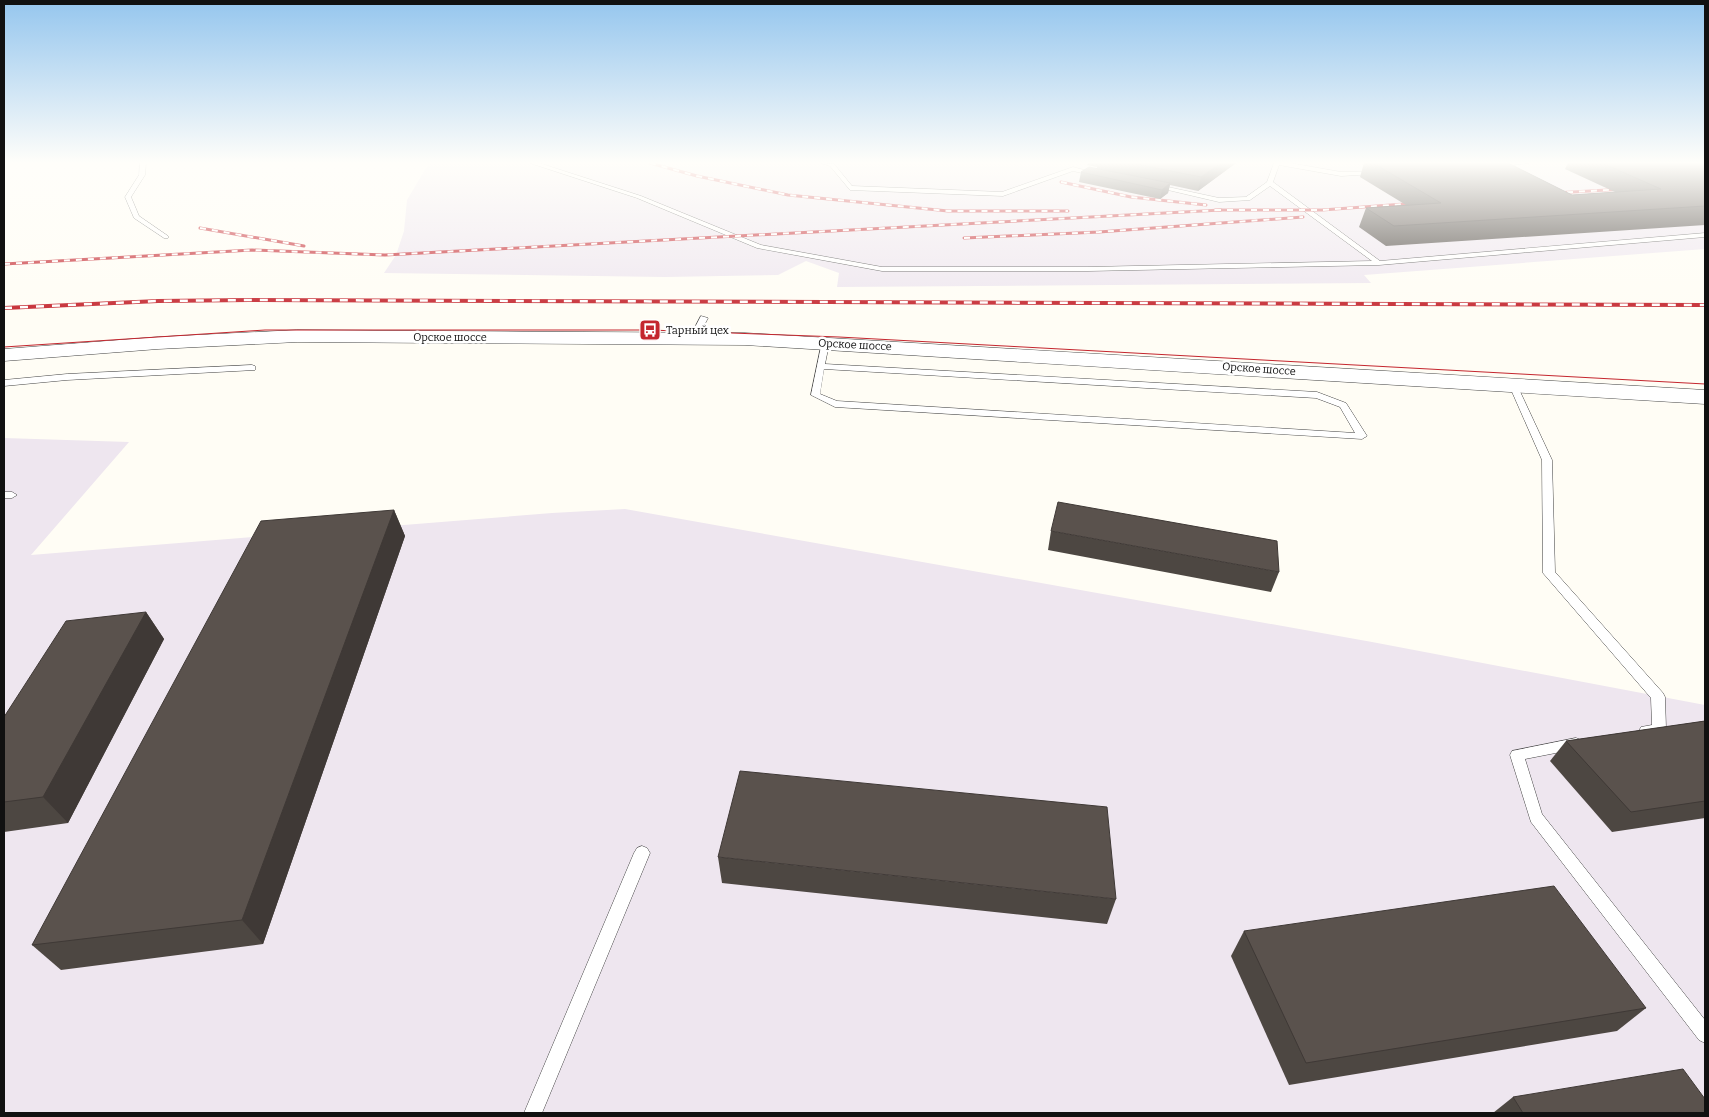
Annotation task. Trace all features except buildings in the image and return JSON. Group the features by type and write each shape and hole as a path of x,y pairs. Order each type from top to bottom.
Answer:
{"street":[{"name":"Орское шоссе","path":"4,355 158,343 297,336 745,339 1705,397"}],"lane":[{"path":"135,215 166,237"},
{"path":"683,215 759,247 882,269 1088,269 1379,263 1705,235"},
{"path":"1314,215 1379,263"},
{"path":"693,339 704,318"},
{"path":"821,366 1316,395 1343,405 1362,436 835,404 814,395 825,344"},
{"path":"4,383 68,377 252,368"},
{"path":"1513,385 1547,460 1549,573 1658,697 1659,729 1630,734"},
{"path":"1592,741 1516,755 1536,817 1705,1034"},
{"path":"533,1113 642,853"}],"shaded area":[{"path":"406,215 1705,215 1705,249 1364,275 1371,283 837,287 839,273 806,261 778,275 665,277 384,273 396,255 404,231"},
{"path":"4,438 129,442 31,555 552,513 625,509 1372,642 1705,705 1705,1113 4,1113"}],"tram line":[{"path":"4,347 265,330 650,330 839,337 1705,384"}],"railway":[{"path":"4,264 252,250 385,255 1126,215"},
{"path":"964,238 1099,232 1303,217"},
{"path":"200,228 304,246"},
{"path":"4,308 158,301 249,300 1705,305"}],"place":[{"name":"Тарный цех","path":"650,330"}]}
